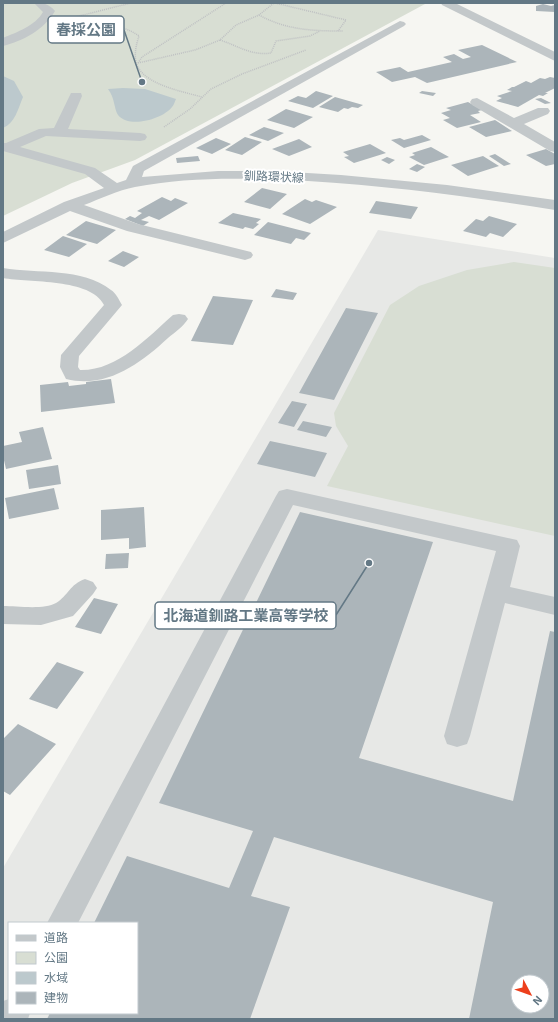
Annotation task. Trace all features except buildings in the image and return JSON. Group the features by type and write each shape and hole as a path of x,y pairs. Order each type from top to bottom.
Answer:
{"street":[{"path":"3,42 42,22 46,18 49,11 39,3"},
{"path":"446,3 555,57"},
{"path":"132,183 138,169 400,24"},
{"path":"59,133 76,96"},
{"path":"476,102 513,124 544,135 555,148"},
{"path":"513,124 543,110"},
{"path":"5,148 44,132 140,137"},
{"path":"5,148 90,171 114,188"},
{"name":"釧路環状線","path":"3,238 69,205 114,188 132,183 218,175 274,175 341,179 447,190 555,205"},
{"path":"69,205 133,228 245,255"},
{"path":"3,273 13,276 70,280 92,286 107,295 113,305 70,355 69,367 73,375 86,377 109,371 129,362 179,319"},
{"path":"63,922 287,496 509,546 457,736"},
{"path":"3,615 41,616 64,610 84,588"},
{"path":"496,592 555,606"}],"path":[{"path":"55,22 131,3"},
{"path":"138,63 142,57 226,3"},
{"path":"138,63 195,50 220,40 236,25 259,15 274,3 346,20 338,31"},
{"path":"259,15 281,27 307,31 345,32"},
{"path":"42,22 112,26 135,32 139,36 135,49 138,67 154,82 202,98"},
{"path":"220,40 262,55 271,53 276,41 285,38 308,38 315,36 320,31"},
{"path":"140,137 154,135 190,109 211,89 242,74 307,50"}],"shaded area":[{"path":"378,230 555,258 555,1019 3,1019 3,868"}],"green space":[{"path":"3,3 425,4 135,160 72,183 3,216"},
{"path":"514,262 555,268 555,536 327,486 348,446 336,426 334,413 390,305 419,286 467,270"}],"water":[{"path":"3,76 14,81 23,97 18,111 13,119 3,128"},
{"path":"108,89 145,89 176,99 172,107 161,115 146,121 130,121 123,119 118,115 112,96"}],"place":[{"name":"春採公園","path":"142,82"},
{"name":"北海道釧路工業高等学校","path":"369,563"}]}
